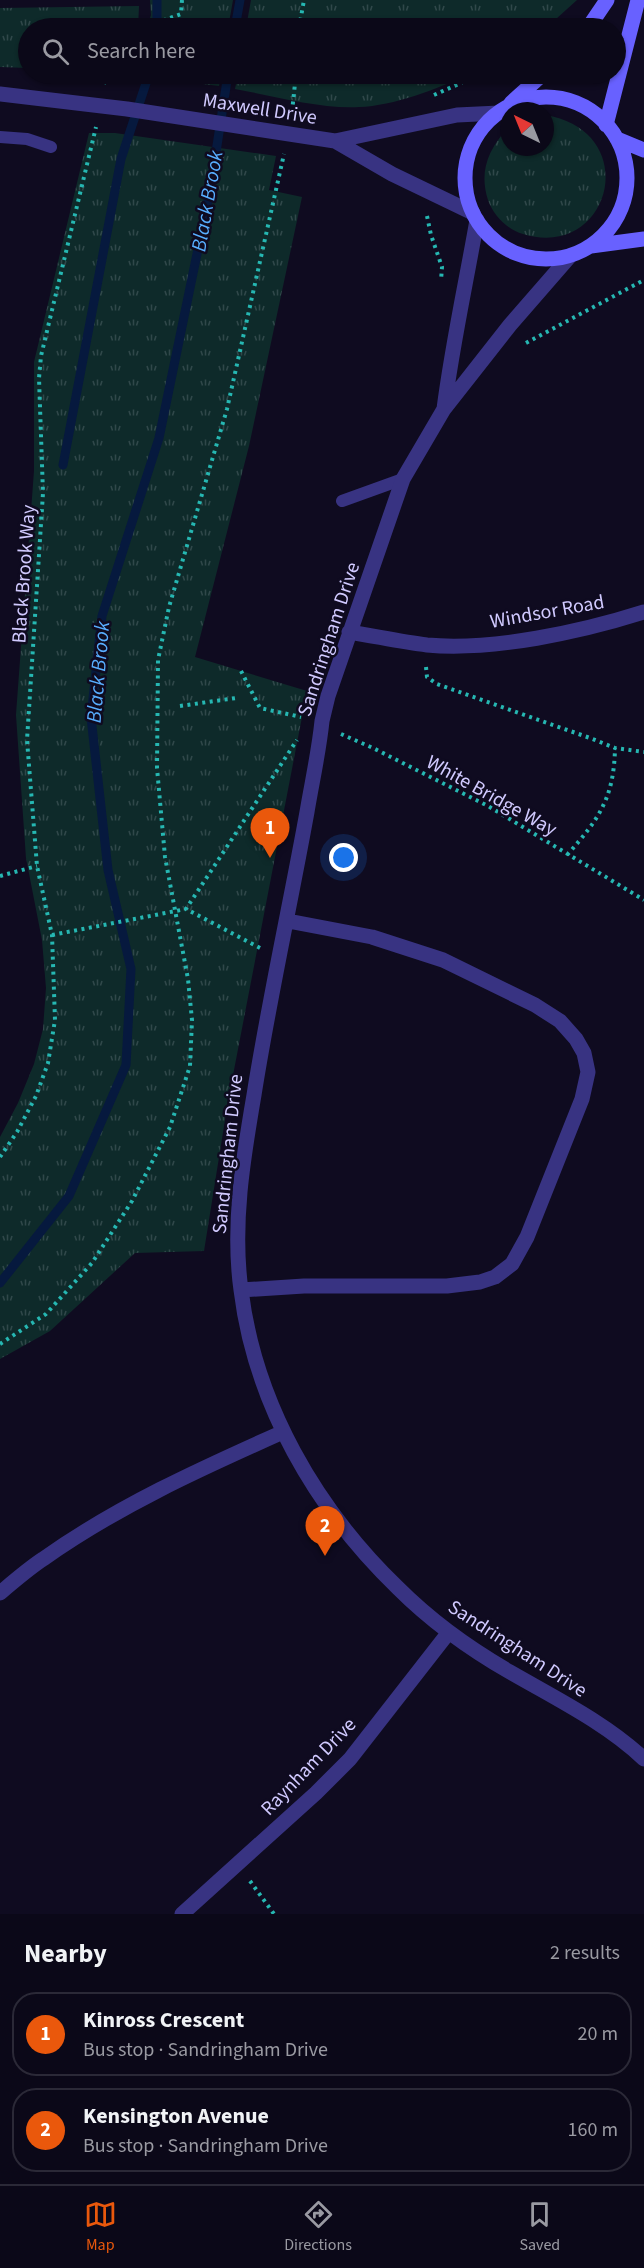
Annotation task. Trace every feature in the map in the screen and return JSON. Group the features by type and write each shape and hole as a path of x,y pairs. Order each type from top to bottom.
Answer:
{"street":[{"path":"595,18 607,0"},
{"path":"626,47 638,0"},
{"path":"512,102 532,84"},
{"path":"606,125 616,84"},
{"name":"Maxwell Drive","path":"0,94 127,109 334,141 392,174 475,216"},
{"path":"500,112 485,125 474,140 468,158 465,176 467,195 475,216 490,237 507,250 527,257 549,259 570,256 590,246 608,230 621,209 627,186 625,161 617,138 601,119 580,105 556,98 530,99 523,102"},
{"name":"Maxwell Drive","path":"334,141 457,115 500,110"},
{"path":"617,138 644,150"},
{"name":"Sandringham Drive","path":"444,410 449,368 462,309 475,216"},
{"path":"590,246 644,239"},
{"name":"Sandringham Drive","path":"570,256 510,325 444,410 403,479 327,696 288,921 260,1058 241,1183 238,1238 241,1290 252,1346 265,1392 283,1432 323,1500 359,1547 398,1588 449,1632 508,1671 597,1724 644,1759"},
{"name":"Windsor Road","path":"349,632 428,645 488,644 532,640 644,612"},
{"path":"241,1290 303,1286 447,1286 480,1282 495,1277 512,1264 527,1237 582,1099 588,1072 584,1053 576,1039 560,1021 535,1005 443,960 372,937 288,921"},
{"path":"0,1593 42,1559 119,1511 283,1432"},
{"name":"Raynham Drive","path":"182,1914 238,1865 350,1759 449,1632"}],"lane":[{"path":"0,137 27,139 51,147"},
{"path":"342,501 403,479"}],"path":[{"path":"170,18 181,14 182,0"},
{"path":"301,18 304,0"},
{"path":"0,1344 46,1314 92,1263 132,1201 170,1127 190,1066 192,1020 188,979 165,857 157,768 158,660 169,607 227,410 294,84"},
{"path":"429,97 458,84"},
{"name":"Black Brook Way","path":"0,1157 17,1132 36,1096 48,1063 55,1020 56,988 52,935 37,866 27,740 43,493 39,378 41,356 96,129"},
{"path":"426,209 431,235 442,267 440,289"},
{"path":"510,325 523,345 644,280"},
{"path":"428,645 427,677 436,684 615,748 644,752"},
{"name":"White Bridge Way","path":"241,671 260,708 322,724 373,748 488,807 644,900"},
{"path":"180,706 236,698"},
{"path":"186,909 295,741 322,724"},
{"path":"567,855 590,830 612,789 615,748"},
{"path":"0,876 37,866"},
{"path":"52,935 186,909 279,958"},
{"path":"238,1865 274,1914"}],"green space":[{"path":"150,0 233,0 230,18 150,18"},
{"path":"251,0 577,0 557,18 248,18"},
{"path":"139,6 138,18 18,18 18,68 0,67 0,8"},
{"path":"236,84 446,84 386,104 359,107 313,104 235,89"},
{"path":"554,118 576,126 596,144 605,167 604,191 595,212 577,229 553,237 517,232 497,216 490,206 485,190 487,162 500,137 500,156 554,156"},
{"path":"89,133 115,133 276,156 269,190 302,197 249,446 195,657 307,691 228,1101 204,1251 135,1253 50,1331 0,1359 0,1137 18,1103 34,1064 43,1029 46,988 42,940 26,858 16,715 34,471 34,362"}],"waterway":[{"name":"Black Brook","path":"157,0 157,18"},
{"name":"Black Brook","path":"237,18 240,0"},
{"name":"Black Brook","path":"63,465 121,159 146,84"},
{"name":"Black Brook","path":"0,1283 69,1196 126,1065 131,969 108,870 91,717 102,616 159,438 210,191 226,84"}],"place":[{"name":"Kinross Crescent","path":"270,858"},
{"name":"Kensington Avenue","path":"325,1556"}]}
